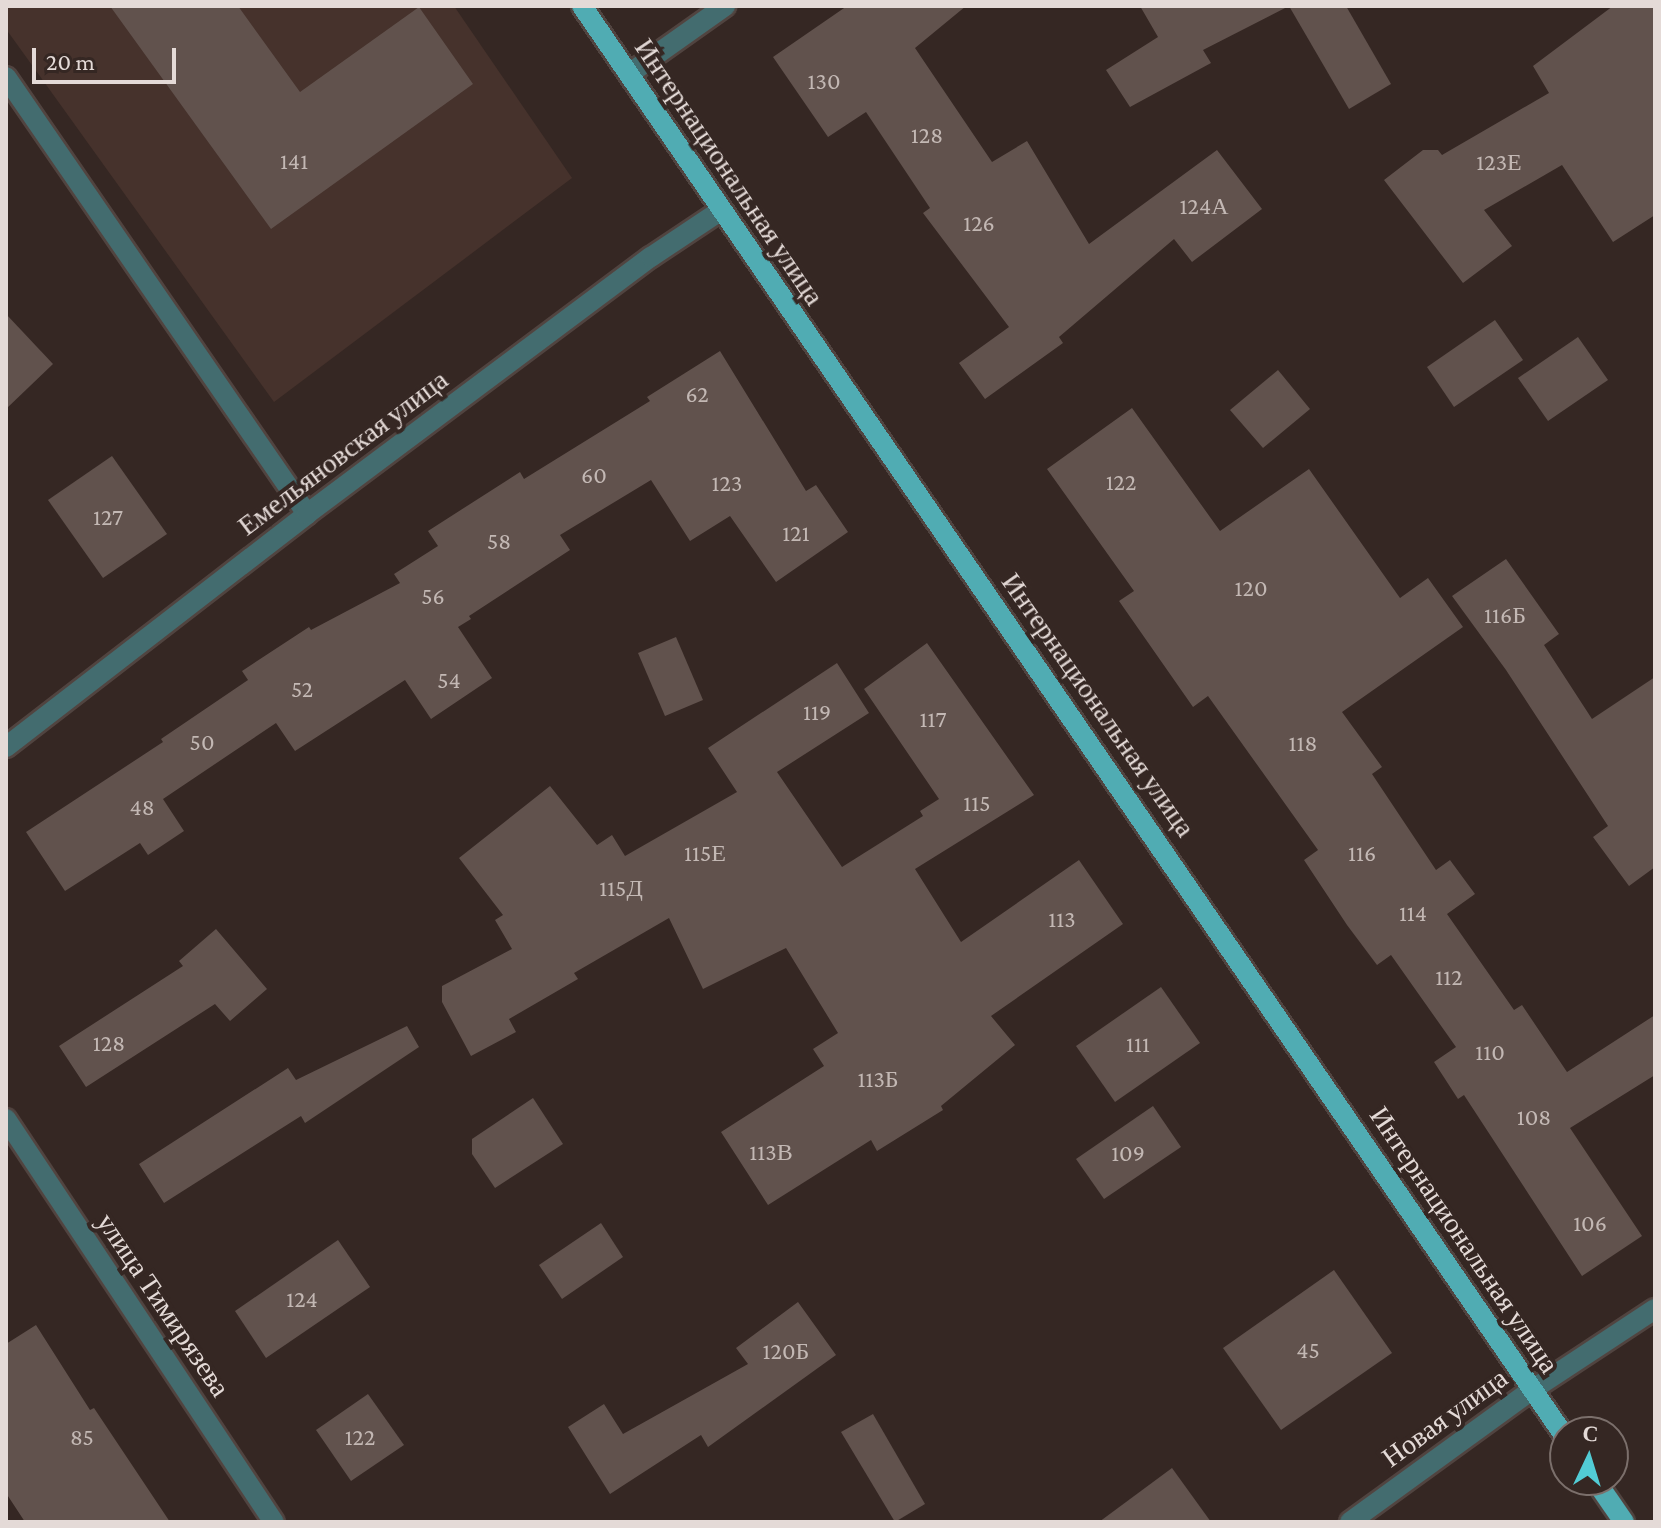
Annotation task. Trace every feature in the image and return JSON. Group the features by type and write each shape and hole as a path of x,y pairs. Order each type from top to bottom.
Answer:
{"main road":[{"name":"Интернациональная улица","path":"582,6 720,211 1131,801 1550,1416"},
{"path":"1606,1496 1624,1522"}],"street":[{"path":"629,74 725,6"},
{"path":"6,77 307,514"},
{"name":"Емельяновская улица","path":"6,747 307,514 651,257 720,211"},
{"name":"улица Тимирязева","path":"6,1119 274,1522"},
{"name":"Новая улица","path":"1350,1522 1532,1390 1655,1309"}],"shaded area":[{"path":"6,6 454,6 572,178 274,402 6,29"}],"building":[{"path":"110,6 238,6 300,92 419,7 473,84 271,229"},
{"path":"847,6 966,6 915,48 992,162 1027,141 1089,244 1217,150 1262,209 1192,262 1174,239 1059,337 1063,343 985,399 959,363 1009,327 923,213 930,208 866,112 828,137 773,57"},
{"path":"1140,6 1289,6 1203,50 1211,63 1130,107 1106,70 1158,37"},
{"path":"1289,6 1346,6 1391,84 1349,109"},
{"path":"1613,6 1655,6 1655,215 1613,242 1562,165 1484,210 1512,246 1463,283 1384,180 1423,150 1438,150 1442,155 1549,93 1533,66"},
{"path":"6,314 53,364 6,409"},
{"path":"1495,320 1523,360 1454,407 1427,367"},
{"path":"1578,337 1608,380 1548,421 1518,378"},
{"path":"720,351 806,491 816,485 848,532 776,582 730,516 690,541 651,480 560,535 570,550 469,616 471,619 458,627 492,678 431,719 405,680 295,751 276,723 163,799 184,831 148,855 140,843 65,891 26,832 163,742 161,739 248,680 242,671 309,627 311,630 400,583 394,574 438,546 428,531 520,472 524,479 650,401 647,397"},
{"path":"1278,370 1310,409 1263,448 1230,410"},
{"path":"1132,408 1220,531 1309,469 1400,598 1428,578 1463,627 1342,712 1382,767 1372,774 1436,870 1450,860 1475,894 1447,914 1514,1010 1522,1005 1567,1072 1655,1015 1655,1075 1570,1128 1642,1236 1582,1276 1464,1095 1458,1099 1434,1062 1456,1047 1391,955 1377,965 1347,925 1304,860 1318,850 1208,696 1193,707 1119,601 1134,591 1047,469"},
{"path":"112,456 167,534 103,578 48,500"},
{"path":"1506,559 1559,634 1544,645 1592,719 1655,677 1655,867 1629,886 1593,837 1608,826 1506,670 1452,596"},
{"path":"676,637 703,700 665,716 638,653"},
{"path":"927,643 1034,795 915,869 961,942 1079,860 1123,924 991,1016 1015,1045 941,1106 943,1110 877,1151 871,1140 768,1205 721,1132 824,1066 813,1049 838,1033 786,948 703,989 669,918 574,973 578,979 509,1019 516,1032 471,1056 442,1002 442,986 512,949 495,920 503,915 459,858 550,786 597,845 612,835 625,856 737,792 708,748 837,663 869,713 777,772 842,867 923,816 920,811 939,799 864,689"},
{"path":"216,929 267,989 230,1021 215,1004 86,1087 59,1046 183,966 179,961"},
{"path":"1161,987 1200,1043 1115,1102 1076,1046"},
{"path":"407,1026 419,1047 305,1123 301,1116 164,1203 139,1164 288,1068 296,1080"},
{"path":"533,1098 563,1144 495,1188 472,1154 472,1139"},
{"path":"1153,1106 1181,1147 1104,1199 1076,1159"},
{"path":"601,1223 623,1257 562,1299 539,1265"},
{"path":"338,1240 370,1287 266,1358 235,1311"},
{"path":"1334,1270 1392,1353 1281,1430 1223,1348"},
{"path":"798,1302 836,1355 708,1447 701,1435 610,1494 568,1427 604,1404 623,1434 748,1364 736,1348"},
{"path":"36,1325 90,1410 94,1408 170,1522 25,1522 6,1493 6,1344"},
{"path":"368,1394 404,1445 351,1481 316,1430"},
{"path":"873,1414 925,1504 895,1522 841,1432"},
{"path":"1172,1468 1211,1522 1099,1522"}]}
